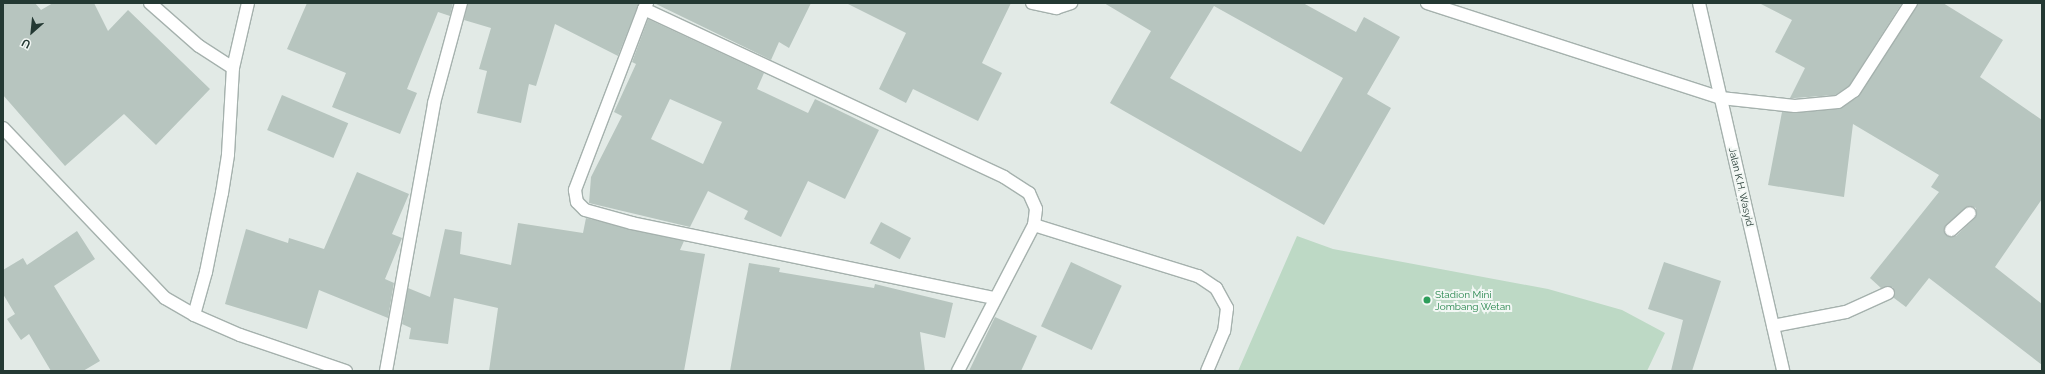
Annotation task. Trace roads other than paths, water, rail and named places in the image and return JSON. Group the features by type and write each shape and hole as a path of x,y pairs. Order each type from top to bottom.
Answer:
{"street":[{"path":"150,3 199,46 233,68"},
{"path":"194,315 206,272 223,185 233,68 248,3"},
{"path":"386,371 434,103 461,3"},
{"path":"1032,3 1056,8 1071,3"},
{"path":"1427,3 1721,98 1795,106 1838,102 1854,91 1912,3"},
{"name":"Jalan K.H. Wasyid","path":"1699,3 1783,371"},
{"path":"958,371 993,298 1034,225 1036,209 1029,193 1004,177 646,6 575,190 577,202 585,210 632,223 993,298"},
{"path":"3,128 143,278 165,298 194,315 240,335 346,371"},
{"path":"1951,230 1970,213"},
{"path":"1034,225 1198,276 1216,288 1227,308 1221,339 1207,371"},
{"path":"1773,326 1846,312 1888,293"}],"place":[{"name":"Stadion Mini Jombang Wetan","path":"1427,300"}]}
